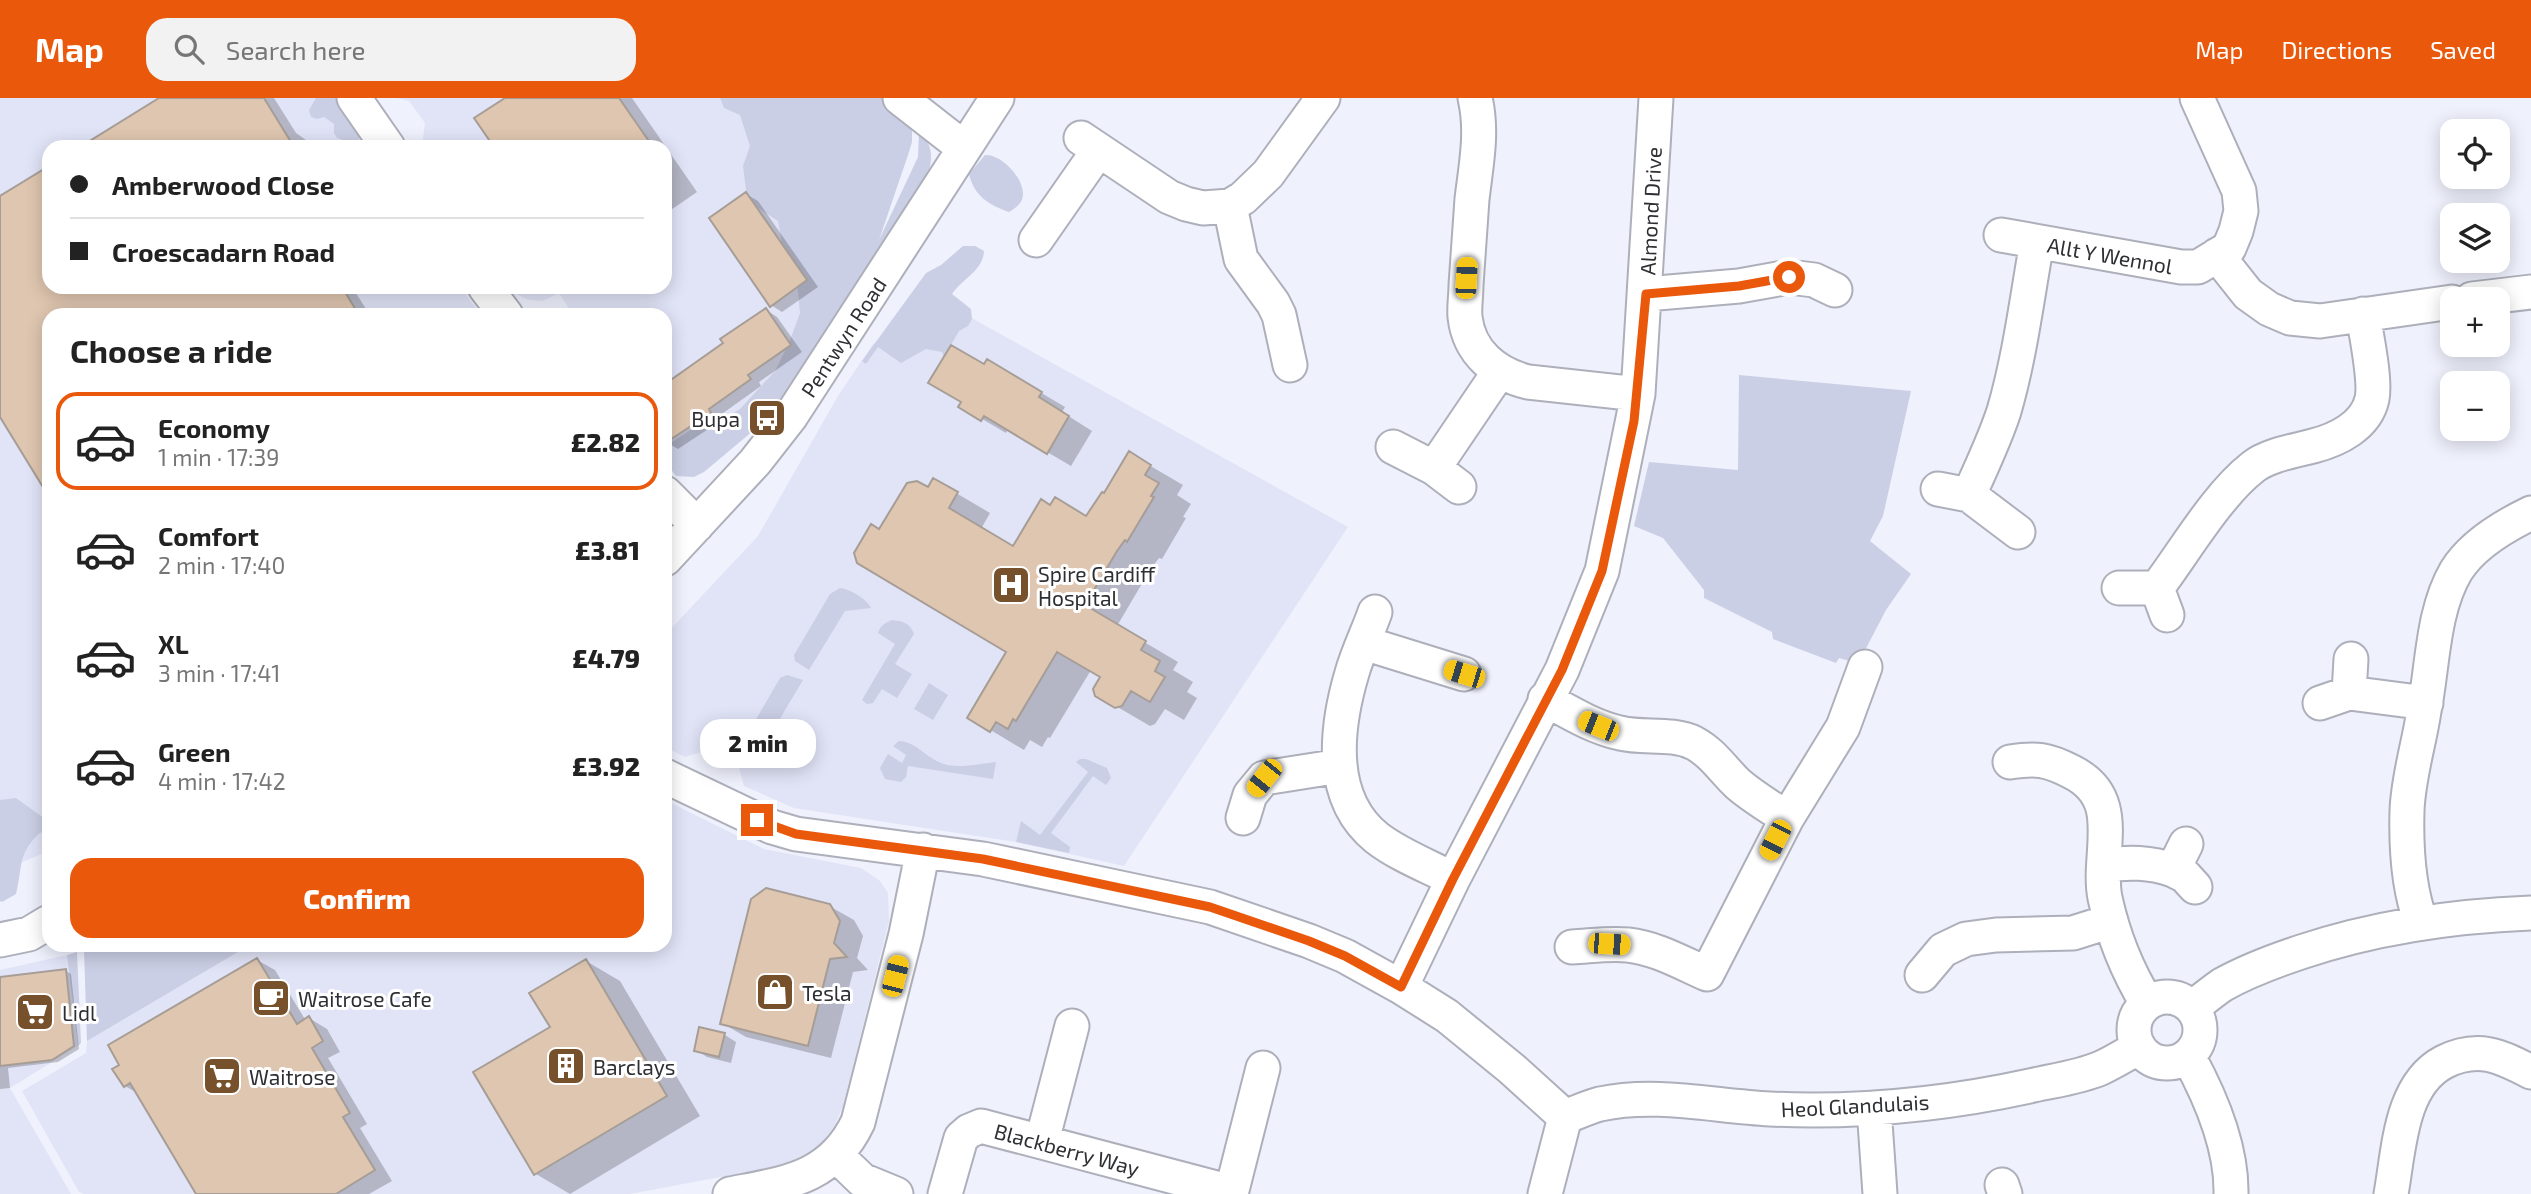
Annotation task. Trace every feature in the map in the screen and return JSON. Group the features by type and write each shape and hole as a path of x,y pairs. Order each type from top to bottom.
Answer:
{"street":[{"path":"355,98 383,140"},
{"path":"900,98 964,148"},
{"name":"Pentwyn Road","path":"672,552 755,462 791,416 997,98"},
{"path":"1036,240 1090,144 1169,197 1203,208 1230,206 1243,198 1268,174 1323,98"},
{"path":"1475,98 1480,129 1468,246 1465,317 1476,348 1487,363 1499,372 1528,383 1638,394"},
{"name":"Almond Drive","path":"1401,987 1453,879 1562,670 1602,571 1638,394 1656,98"},
{"path":"2197,98 2239,191 2241,211 2236,231 2229,248 2217,255 2248,294 2270,309 2290,318 2320,321 2440,304"},
{"path":"1230,206 1241,259 1279,315 1290,365"},
{"name":"Allt Y Wennol","path":"2001,235 2181,267 2198,267 2217,255"},
{"path":"2018,532 1954,492 2004,412 2037,242"},
{"path":"1646,294 1739,286 1789,277 1814,280 1835,290"},
{"path":"2510,294 2531,292"},
{"path":"2119,587 2162,601 2233,484 2256,464 2291,451 2329,442 2349,432 2364,415 2372,398 2371,365 2363,314"},
{"path":"1393,447 1446,477 1499,372"},
{"path":"672,500 697,525"},
{"path":"2421,922 2415,906 2408,854 2407,809 2426,703 2432,651 2443,604 2456,572 2471,551 2516,520 2531,513"},
{"path":"1453,879 1377,838 1351,807 1342,785 1340,766 1345,701 1353,669 1370,627 1464,674"},
{"path":"2351,659 2335,698 2426,703"},
{"path":"1572,947 1630,945 1653,951 1707,974 1787,818 1843,727 1866,667"},
{"path":"1545,699 1576,717 1618,733 1681,738 1695,744 1709,753 1737,783 1787,818"},
{"path":"2026,751 2082,777 2099,796 2105,819 2104,895 2111,921 2136,984 2147,1003"},
{"path":"1243,818 1251,795 1264,778 1340,766"},
{"path":"672,779 772,827 827,839 983,859 1210,907 1345,956 1401,987 1478,1039 1565,1117 1545,1194"},
{"path":"730,1194 797,1180 819,1170 850,1140 858,1122 906,934 923,850"},
{"path":"2105,865 2130,862 2185,867"},
{"path":"0,917 27,912 42,914"},
{"path":"2192,1008 2221,986 2279,960 2327,944 2421,922 2479,915 2531,913"},
{"path":"1922,975 1936,942 1996,934 2073,933 2111,921"},
{"path":"0,940 29,934 42,926"},
{"path":"2165,997 2177,999 2192,1008 2200,1023 2199,1036 2188,1056 2168,1063 2157,1062 2148,1058 2139,1047 2133,1028 2136,1017 2147,1003 2165,997"},
{"path":"1042,1142 1072,1026"},
{"name":"Heol Glandulais","path":"1565,1117 1599,1105 1640,1099 1771,1109 1874,1108 1990,1094 2103,1067 2139,1047"},
{"path":"2391,1194 2408,1107 2414,1090 2425,1075 2459,1055 2481,1053 2501,1057 2531,1072"},
{"path":"2188,1056 2218,1126 2230,1169 2231,1194"},
{"path":"1231,1193 1263,1068"},
{"path":"1874,1108 1880,1194"},
{"name":"Blackberry Way","path":"945,1194 961,1138 981,1126 1231,1193"},
{"path":"836,1155 862,1180 897,1194"}],"shaded area":[{"path":"0,98 330,98 359,140 42,140 42,294 465,294 476,308 42,308 42,854 0,871"},
{"path":"316,98 345,98 362,135 359,140 337,138 334,124 324,117 311,117 309,110"},
{"path":"397,98 760,98 833,302 709,459 672,456 672,308 569,308 560,294 672,294 672,140 423,140 425,123 409,101"},
{"path":"720,98 883,98 912,123 912,142 879,240 918,157 919,131 929,146 931,162 928,175 801,378 760,425 704,472 694,477 676,476 672,471 672,442 692,429 715,424 740,409 775,371 800,313 797,282 785,260 778,221 747,198 743,166 750,146 740,115 724,108"},
{"path":"985,155 1004,162 1022,187 1022,200 1009,212 983,199 971,182 969,174"},
{"path":"963,246 975,246 984,251 983,258 952,294 971,309 972,319 968,326 959,331 944,357 942,352 926,349 901,363 878,347 866,364 862,361 926,273 941,265"},
{"path":"516,294 557,294 543,301 529,300"},
{"name":"Spire Cardiff Hospital","path":"950,306 1348,527 1124,866 1016,842 794,808 744,786 738,764 711,749 685,757 672,750 672,628 758,536 838,396 873,344"},
{"path":"1739,375 1911,391 1883,516 1870,541 1911,574 1886,610 1861,658 1853,662 1839,658 1836,663 1773,639 1772,632 1704,598 1704,590 1663,538 1634,526 1649,462 1738,470"},
{"path":"840,588 858,595 871,608 845,611 809,670 795,661 794,655 830,594"},
{"path":"892,620 906,623 914,634 895,664 912,674 897,698 882,689 873,703 867,704 862,700 895,644 878,633 880,628"},
{"path":"787,675 803,680 757,757 737,752 780,678"},
{"path":"929,683 948,695 933,720 914,709"},
{"path":"899,741 910,743 934,759 952,766 996,762 993,779 908,766 906,777 901,782 885,779 880,768 888,754 902,763 906,755 893,746"},
{"path":"1080,759 1107,768 1111,778 1106,785 1093,776 1051,833 1070,847 1069,853 1016,842 1021,821 1040,835 1088,772 1076,762"},
{"path":"16,798 42,816 42,835 41,832 33,840 24,854 16,894 2,902 0,901 0,800"},
{"path":"672,803 764,849 861,868 880,881 888,893 889,921 843,1106 834,1127 819,1146 789,1164 630,1194 84,1194 79,1192 22,1091 86,1053 87,1041 238,952 672,952"},
{"path":"77,952 81,1043 78,1046 67,955"},
{"path":"84,952 238,952 87,1041"},
{"path":"67,955 78,1046 10,1088 71,1194 0,1194 0,970"}],"building":[{"path":"159,98 264,98 290,140 91,140"},
{"path":"505,98 619,98 648,140 489,140 474,118"},
{"path":"42,170 42,294 346,294 355,308 42,308 42,486 0,417 0,196"},
{"path":"746,192 807,280 770,307 709,218"},
{"path":"766,308 791,345 748,375 751,379 709,409 711,413 672,438 672,379 723,343 720,339"},
{"path":"951,345 984,364 987,359 1042,392 1039,397 1069,416 1047,454 984,416 981,421 958,407 961,402 928,383"},
{"path":"1129,451 1151,465 1145,475 1159,483 1151,496 1154,497 1127,542 1125,540 1117,551 1085,605 1146,641 1141,650 1160,661 1155,671 1165,677 1150,702 1131,691 1122,706 1115,708 1095,696 1093,689 1100,677 1057,652 1016,721 1013,719 1008,729 996,722 990,732 967,718 1006,652 857,563 854,553 871,524 879,529 907,483 917,481 928,487 933,478 958,492 949,508 1013,546 1041,499 1050,505 1055,497 1086,516 1102,492 1104,493"},
{"name":"Tesla","path":"766,888 830,904 840,921 834,943 847,957 830,959 808,1046 720,1024 751,899"},
{"name":"Waitrose","path":"257,958 297,1024 309,1016 323,1041 312,1048 350,1113 343,1117 375,1170 336,1194 196,1194 130,1083 124,1087 112,1069 119,1065 108,1045"},
{"name":"Barclays","path":"586,959 667,1096 534,1175 473,1072 550,1027 529,993"},
{"name":"Lidl","path":"66,969 74,1046 52,1060 0,1066 0,977"},
{"path":"699,1027 725,1033 719,1057 694,1051"}],"place":[{"name":"Bupa","path":"767,418"},
{"name":"Spire Cardiff Hospital","path":"1011,585"},
{"name":"Tesla","path":"775,992"},
{"name":"Waitrose Cafe","path":"271,998"},
{"name":"Lidl","path":"35,1012"},
{"name":"Barclays","path":"566,1066"},
{"name":"Waitrose","path":"222,1076"}],"route":[{"path":"757,820 796,834 983,859 1210,907 1345,956 1401,987 1453,879 1562,670 1602,571 1634,421 1646,294 1739,286 1789,277"}]}
